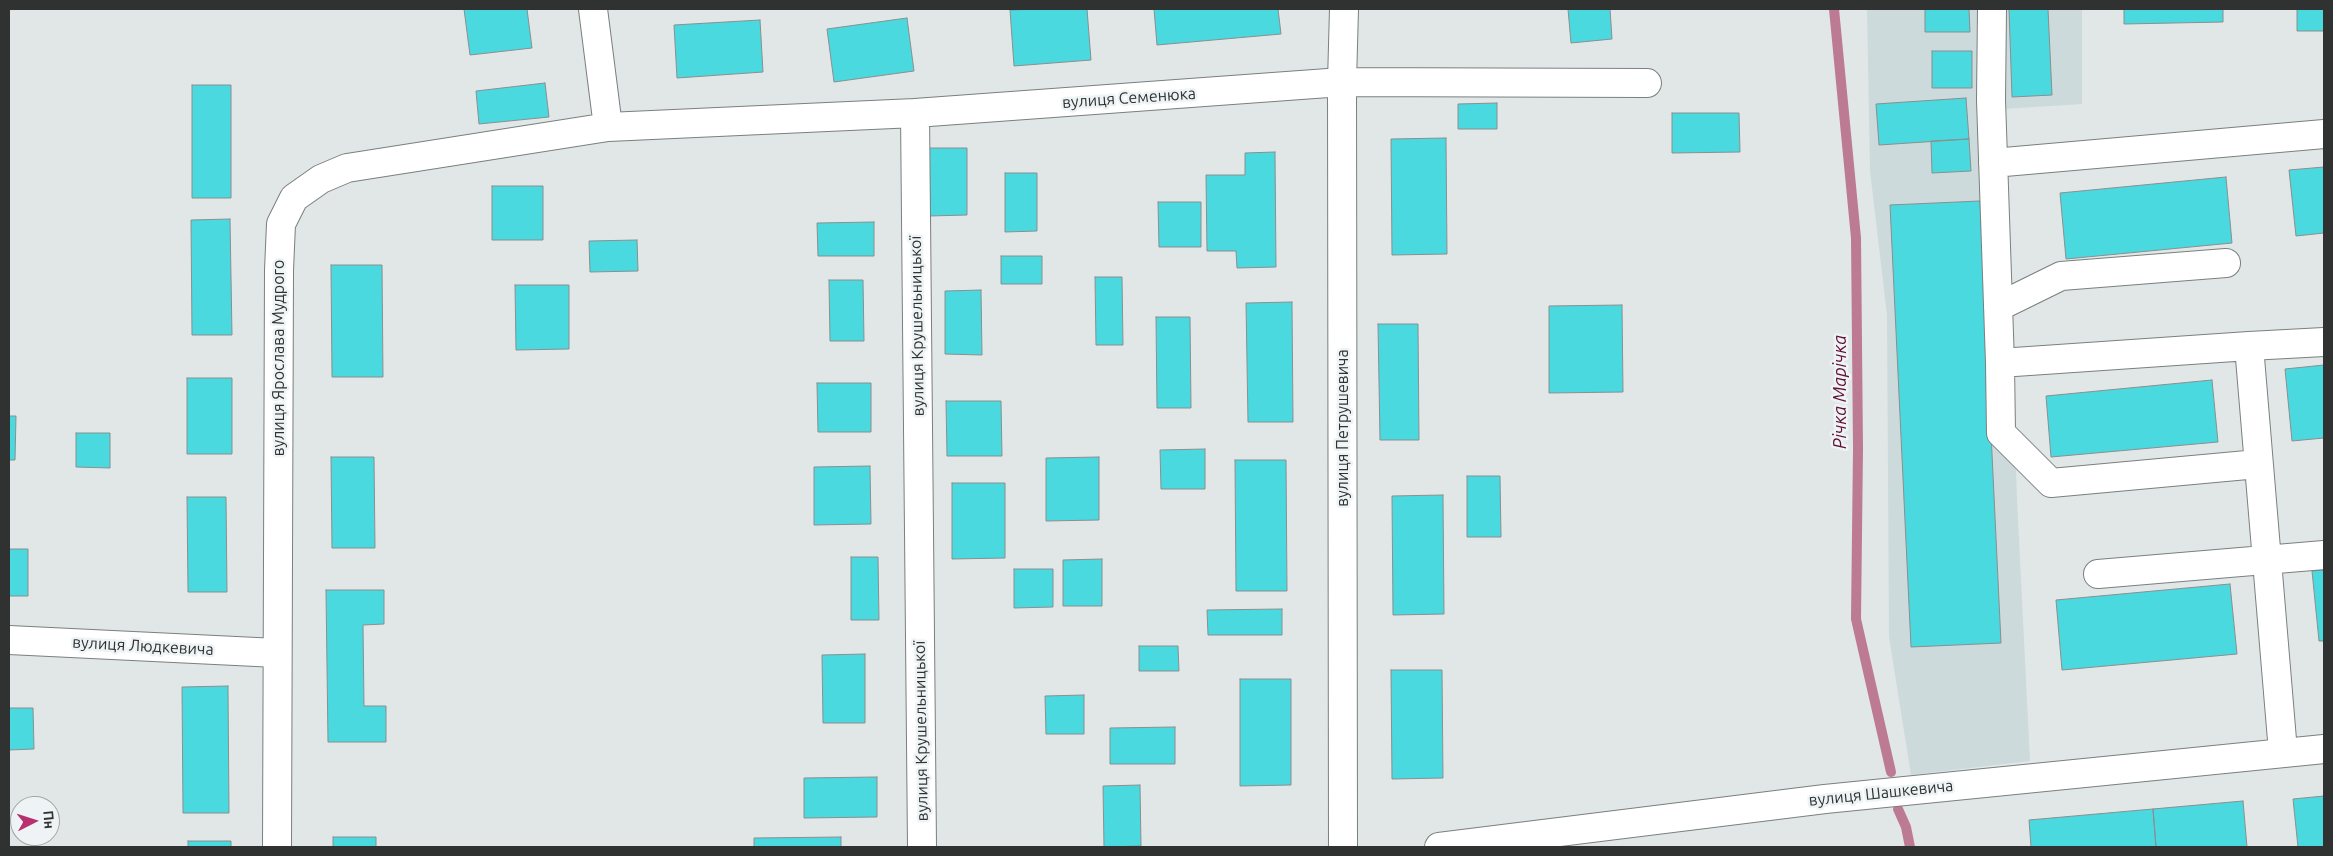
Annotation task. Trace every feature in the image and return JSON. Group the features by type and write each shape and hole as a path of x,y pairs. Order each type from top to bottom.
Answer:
{"street":[{"path":"593,9 608,127 916,113"},
{"name":"вулиця Петрушевича","path":"1343,847 1342,82 1344,9"},
{"path":"1992,9 1993,163 2001,433 2051,483 2258,464"},
{"name":"вулиця Семенюка","path":"916,113 1342,82 1647,83"},
{"name":"вулиця Крушельницької","path":"916,113 922,847"},
{"name":"вулиця Ярослава Мудрого","path":"277,847 278,270 281,224 294,198 321,179 347,168 608,127"},
{"path":"1993,163 2324,134"},
{"path":"1998,307 2061,276 2226,263"},
{"path":"2000,363 2324,342"},
{"path":"2249,346 2283,752"},
{"path":"2098,574 2324,556"},
{"name":"вулиця Людкевича","path":"9,640 278,653"},
{"name":"вулиця Шашкевича","path":"1439,847 1825,799 2324,748"}],"shaded area":[{"path":"1867,9 2082,9 2082,104 2004,109 2017,499 2030,761 1911,775 1889,637 1887,315 1870,171"}],"building":[{"path":"464,9 527,9 532,48 470,55"},
{"path":"1087,9 1091,60 1014,66 1010,10"},
{"path":"1154,9 1278,9 1281,34 1157,45"},
{"path":"1568,9 1610,9 1612,39 1571,43"},
{"path":"1925,9 1969,9 1970,32 1925,32"},
{"path":"2009,9 2048,9 2052,95 2012,97"},
{"path":"2124,9 2223,9 2223,22 2124,24"},
{"path":"2297,9 2324,9 2324,31 2297,31"},
{"path":"907,18 914,71 834,82 827,29"},
{"path":"760,20 763,72 677,78 674,25"},
{"path":"1932,51 1972,51 1972,88 1932,88"},
{"path":"545,83 549,117 479,124 476,91"},
{"path":"192,85 231,85 231,198 192,198"},
{"path":"1966,98 1969,139 1879,145 1876,104"},
{"path":"1497,103 1497,129 1458,129 1458,104"},
{"path":"1672,113 1739,113 1740,152 1672,153"},
{"path":"1446,138 1447,254 1392,255 1391,139"},
{"path":"1969,139 1971,171 1932,173 1931,141"},
{"path":"929,148 967,148 967,215 929,216"},
{"path":"1275,152 1276,267 1237,268 1236,251 1207,251 1206,175 1245,175 1245,153"},
{"path":"2324,167 2324,233 2296,236 2289,170"},
{"path":"1005,173 1037,173 1037,231 1005,232"},
{"path":"2226,177 2232,243 2066,259 2060,193"},
{"path":"492,186 543,186 543,240 492,240"},
{"path":"1980,201 2001,643 1911,647 1890,205"},
{"path":"1158,202 1201,202 1201,247 1159,247"},
{"path":"230,219 232,335 192,335 191,220"},
{"path":"874,222 874,256 818,256 817,223"},
{"path":"637,240 638,271 590,272 589,241"},
{"path":"1001,256 1042,256 1042,284 1001,284"},
{"path":"331,265 382,265 383,377 332,377"},
{"path":"1095,277 1122,277 1123,345 1096,345"},
{"path":"829,280 863,280 864,341 830,341"},
{"path":"515,285 569,285 569,349 516,350"},
{"path":"981,290 982,355 945,354 945,291"},
{"path":"1292,302 1293,422 1248,422 1246,303"},
{"path":"1622,305 1623,392 1549,393 1549,306"},
{"path":"1156,317 1190,317 1191,408 1157,408"},
{"path":"1378,324 1418,324 1419,440 1380,440"},
{"path":"2324,365 2324,438 2292,441 2285,369"},
{"path":"187,378 232,378 232,454 187,454"},
{"path":"2212,380 2218,442 2051,457 2046,396"},
{"path":"817,383 871,383 871,432 818,432"},
{"path":"946,401 1001,401 1002,456 947,456"},
{"path":"9,416 16,416 15,460 9,460"},
{"path":"76,433 110,433 110,468 76,467"},
{"path":"1205,449 1205,489 1161,489 1160,450"},
{"path":"331,457 374,457 375,548 332,548"},
{"path":"1099,457 1099,520 1046,521 1046,458"},
{"path":"1235,460 1286,460 1287,591 1236,591"},
{"path":"870,466 871,524 814,525 814,467"},
{"path":"1467,476 1500,476 1501,537 1467,537"},
{"path":"952,483 1005,483 1005,558 952,559"},
{"path":"1443,495 1444,614 1393,615 1392,496"},
{"path":"187,497 226,497 227,592 188,592"},
{"path":"9,549 28,549 28,596 9,596"},
{"path":"851,557 878,557 879,620 851,620"},
{"path":"1102,559 1102,606 1063,606 1063,560"},
{"path":"1014,569 1053,569 1053,607 1014,608"},
{"path":"2324,570 2324,641 2319,641 2312,571"},
{"path":"2230,584 2237,654 2062,670 2056,600"},
{"path":"326,590 384,590 384,624 363,625 364,706 386,706 386,742 328,742"},
{"path":"1282,609 1282,635 1208,635 1207,610"},
{"path":"1139,646 1178,646 1179,671 1139,671"},
{"path":"865,654 865,723 823,723 822,655"},
{"path":"1391,670 1442,670 1443,778 1392,779"},
{"path":"1240,679 1291,679 1291,785 1240,786"},
{"path":"228,686 229,813 183,813 182,687"},
{"path":"1084,695 1084,734 1046,734 1045,696"},
{"path":"9,708 33,708 34,749 9,750"},
{"path":"1175,727 1175,764 1110,764 1110,728"},
{"path":"877,777 877,817 804,818 804,778"},
{"path":"1140,785 1141,846 1104,847 1103,786"},
{"path":"2324,796 2324,847 2298,847 2293,799"},
{"path":"2243,801 2247,847 2156,847 2153,809"},
{"path":"2153,809 2156,847 2031,847 2029,820"},
{"path":"333,837 376,837 376,847 333,847"},
{"path":"841,837 841,847 754,847 754,838"},
{"path":"188,841 231,841 231,847 188,847"}],"waterway":[{"name":"Річка Марічка","path":"1834,9 1856,238 1858,449 1856,619 1891,772"},
{"path":"1898,809 1906,827 1910,847"}]}
